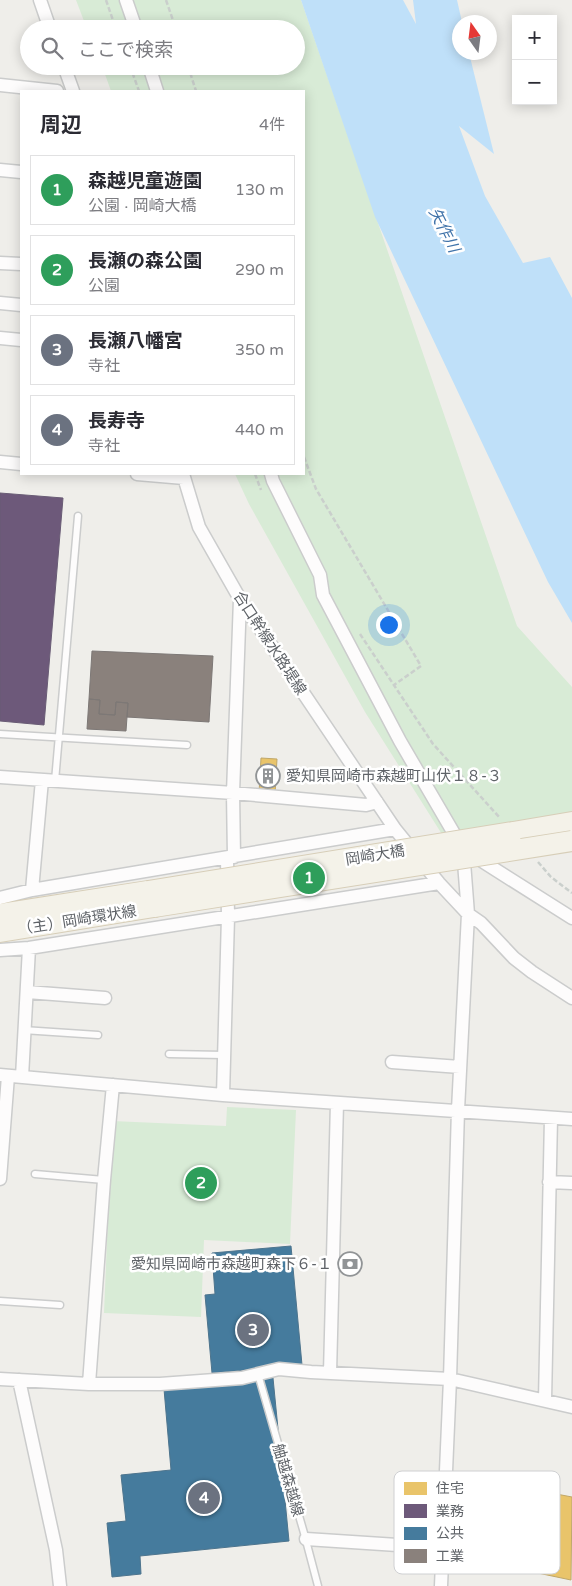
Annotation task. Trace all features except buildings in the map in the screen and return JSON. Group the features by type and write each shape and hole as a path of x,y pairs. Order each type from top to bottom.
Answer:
{"main road":[{"name":"岡崎大橋","path":"151,899 572,822"},
{"name":"岡崎大橋","path":"151,899 572,841"},
{"name":"（主）岡崎環状線","path":"0,914 151,899"},
{"name":"（主）岡崎環状線","path":"0,932 151,899"}],"street":[{"path":"40,0 47,20"},
{"path":"126,0 133,20"},
{"path":"67,75 73,90"},
{"path":"152,75 158,90"},
{"path":"0,85 48,90"},
{"path":"0,170 20,172"},
{"path":"0,262 20,264"},
{"path":"0,303 20,305"},
{"path":"0,338 20,340"},
{"path":"0,462 20,464"},
{"path":"160,475 183,476"},
{"path":"271,475 320,574 323,594 332,612 400,741 464,849 572,918"},
{"name":"合口幹線水路堤線","path":"183,476 199,527 240,599 395,829 439,883 468,914"},
{"path":"222,1095 240,599"},
{"path":"0,777 234,793 366,805 376,802"},
{"path":"32,890 48,780"},
{"path":"0,898 32,890 395,829"},
{"path":"446,1471 458,1110 468,914 464,849"},
{"path":"0,950 29,948 439,883"},
{"path":"468,914 481,923 514,958 572,998"},
{"path":"22,1077 29,948"},
{"path":"27,992 104,998"},
{"path":"392,1062 460,1066"},
{"path":"0,1179 4,1076 222,1095 572,1119"},
{"path":"89,1384 113,1085"},
{"path":"330,1373 337,1103"},
{"path":"545,1400 551,1118"},
{"path":"549,1182 572,1183"},
{"path":"0,1379 89,1384 160,1384 242,1378 279,1369 450,1379 572,1406"},
{"path":"19,1380 56,1550 60,1586"},
{"path":"306,1539 394,1546"}],"lane":[{"path":"48,780 57,738 78,516"},
{"path":"0,734 187,745"},
{"path":"24,1030 98,1034"},
{"path":"169,1054 224,1055"},
{"path":"35,1174 104,1180"},
{"path":"0,1301 60,1305"},
{"name":"舳越森越線","path":"258,1374 318,1586"}],"path":[{"path":"106,0 113,20"},
{"path":"166,0 173,20"},
{"path":"133,75 139,90"},
{"path":"191,75 196,90"},
{"path":"305,460 316,489 421,666 394,685"},
{"path":"357,630 433,744 512,832"},
{"path":"538,862 551,877 572,893"}],"green space":[{"path":"76,0 301,0 517,626 572,687 572,822 450,847 365,712 249,504 235,475 305,475 305,90 111,90 105,75 305,75 305,20 84,20"},
{"path":"227,1107 296,1110 290,1244 204,1240 201,1317 104,1313 112,1121 226,1126"}],"water":[{"name":"矢作川","path":"301,0 403,0 416,24 413,0 457,0 460,15 452,15 452,60 471,60 494,154 459,126 485,196 523,263 550,257 572,298 572,623 548,582 375,217"}],"place":[{"name":"愛知県岡崎市森越町山伏１８‐３","path":"268,776"},
{"name":"森越児童遊園","path":"309,878"},
{"name":"長瀬の森公園","path":"201,1183"},
{"name":"愛知県岡崎市森越町森下６‐１","path":"350,1264"},
{"name":"長瀬八幡宮","path":"253,1330"},
{"name":"長寿寺","path":"204,1498"}]}
